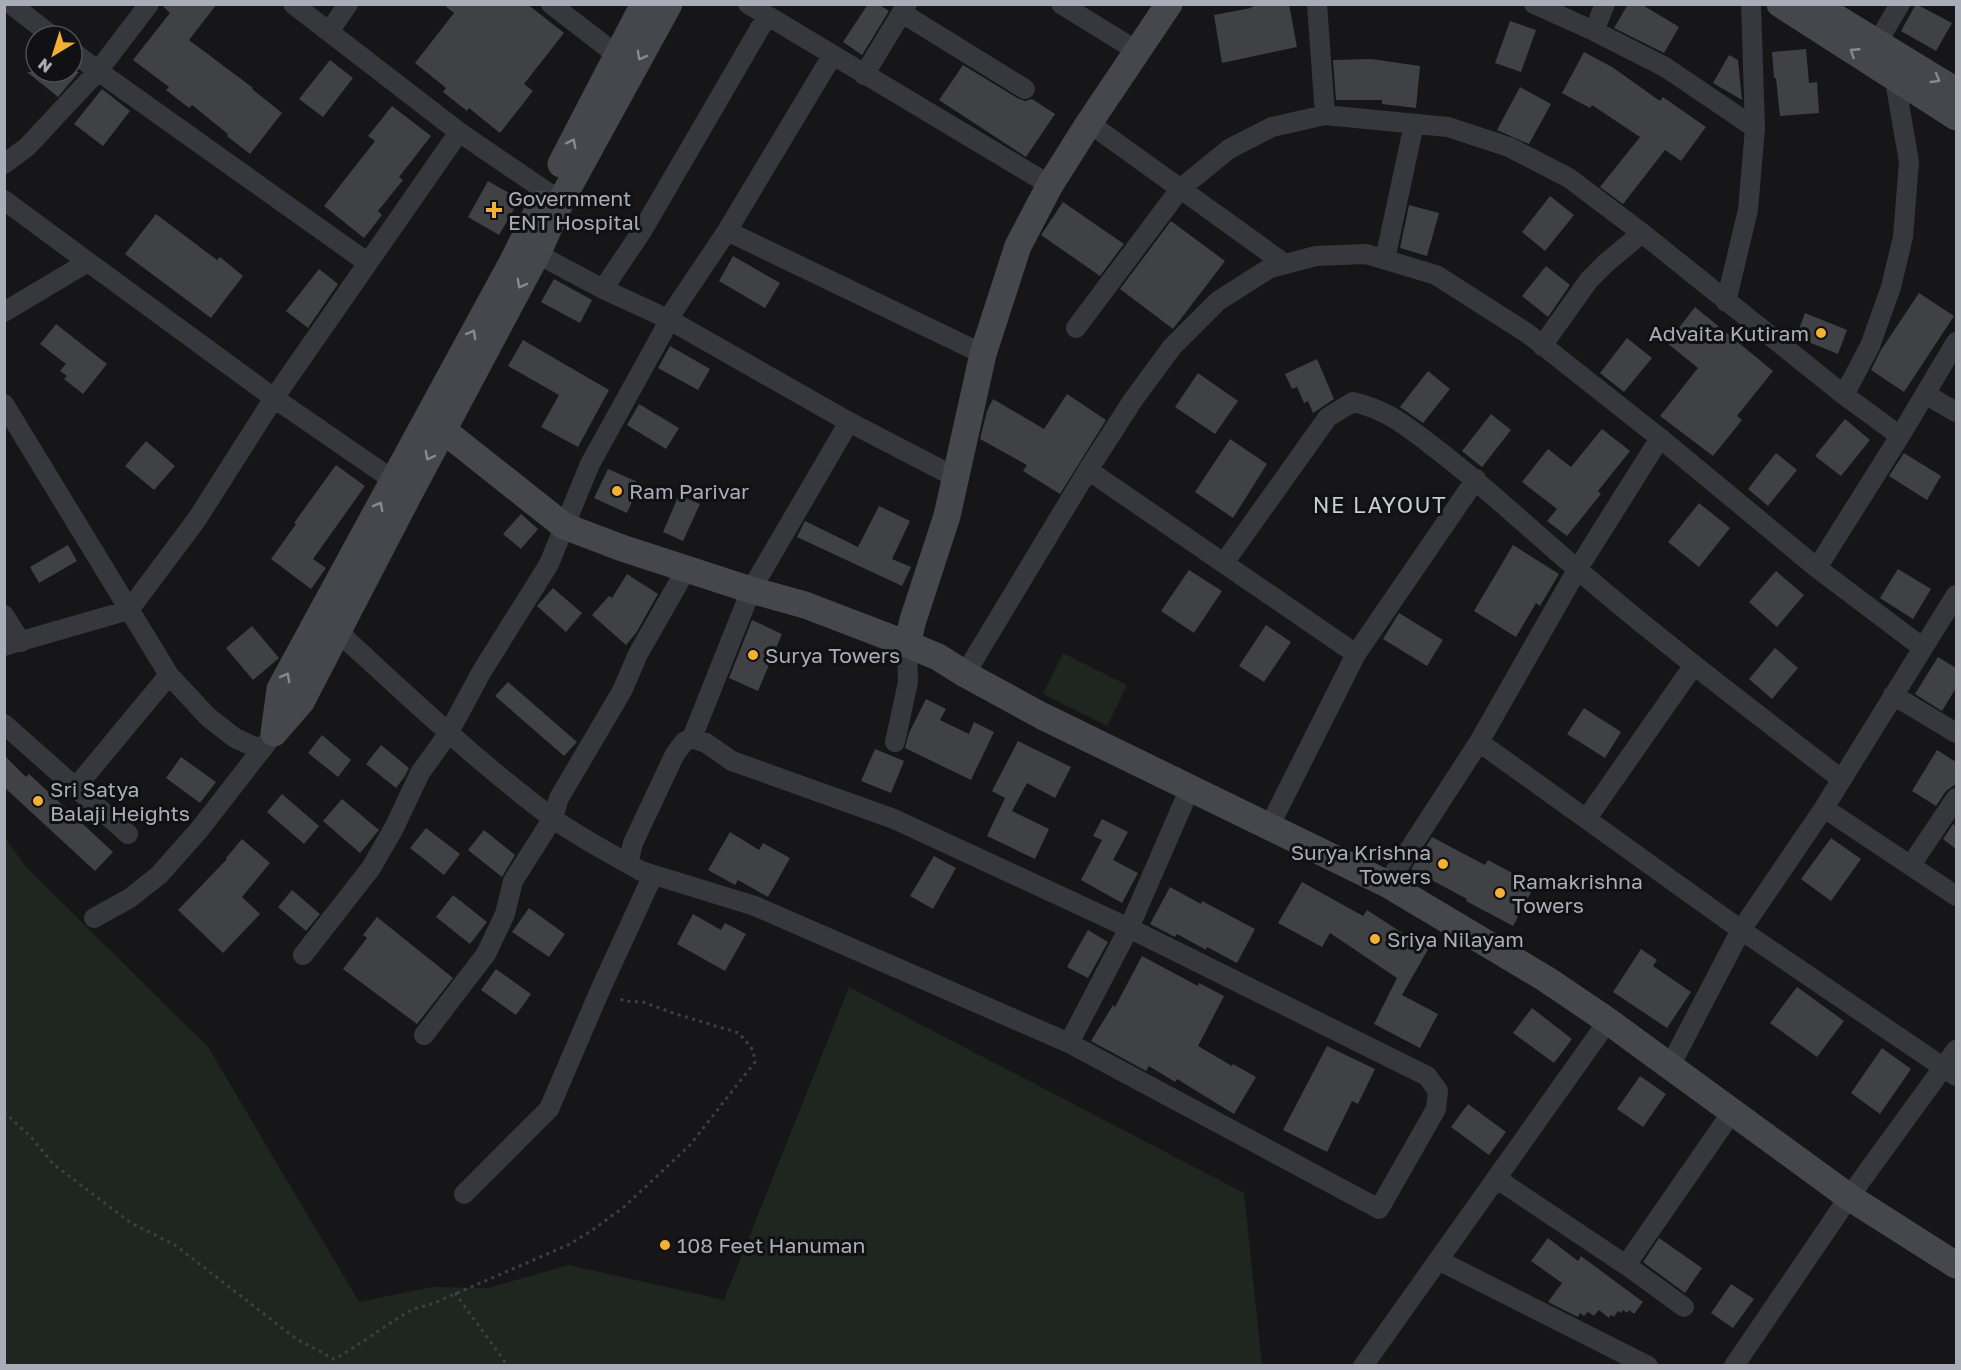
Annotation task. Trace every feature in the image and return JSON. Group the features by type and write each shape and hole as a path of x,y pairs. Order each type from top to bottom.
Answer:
{"main road":[{"path":"268,742 301,702 443,430 555,195 617,55 644,4"},
{"path":"555,195 669,4"},
{"path":"907,644 912,620 947,516 983,354 1018,246 1050,185 1169,4"},
{"path":"1780,4 1956,117"},
{"path":"1814,4 1956,91"},
{"path":"268,742 280,689 393,480 529,250"},
{"path":"443,430 564,526 622,548 805,605 938,657 1042,716 1387,884 1546,979 1608,1021 1848,1197 1956,1265"}],"street":[{"path":"11,4 37,24"},
{"path":"4,164 27,147 98,71 149,4"},
{"path":"293,4 459,132 555,195"},
{"path":"330,32 348,4"},
{"path":"551,4 617,55"},
{"path":"748,4 1050,185"},
{"path":"1060,4 1137,51"},
{"path":"1317,4 1324,115"},
{"path":"1534,4 1665,67 1755,128"},
{"path":"1594,31 1605,4"},
{"path":"1726,302 1748,210 1755,128 1750,4"},
{"path":"1844,395 1870,346 1891,287 1903,237 1909,162 1895,79 1882,47 1900,4"},
{"path":"864,75 904,9 1025,89"},
{"path":"603,289 642,231 767,16"},
{"path":"303,955 371,868 394,828 420,773 448,734 482,671 549,564 590,464 668,319 727,231 832,56"},
{"path":"84,60 368,263"},
{"path":"1076,328 1180,189 1229,149 1272,127 1324,115 1448,128 1509,147 1569,178 1642,233 1844,395 1900,436"},
{"path":"1089,123 1285,264"},
{"path":"1385,259 1414,124"},
{"path":"4,615 13,644 129,610 197,519 274,398 459,132"},
{"path":"4,200 274,398 393,480"},
{"path":"727,231 983,354"},
{"path":"1542,346 1589,280 1642,233"},
{"path":"529,250 603,289 668,319 849,422 955,477"},
{"path":"965,674 1088,470 1133,400 1173,347 1218,301 1270,268 1316,256 1366,254 1436,275 1527,333 1660,438 1817,568 1923,648"},
{"path":"4,312 88,262"},
{"path":"1817,568 1956,342"},
{"path":"1925,394 1956,412"},
{"path":"1224,563 1328,417 1353,402 1370,406 1388,413 1476,479 1577,570 1694,665 1841,778"},
{"path":"4,404 169,675 208,717 235,738 268,742"},
{"path":"628,863 633,843 675,754 684,742 692,738 751,590 849,422"},
{"path":"1387,884 1479,742 1577,570 1660,438"},
{"path":"1088,470 1356,654"},
{"path":"1269,827 1356,654 1476,479"},
{"path":"424,1035 486,954 505,914 513,881 553,818 559,798 622,692 638,654 687,568"},
{"path":"1670,1066 1741,930 1824,808 1956,595"},
{"path":"337,631 448,734 553,818 641,871 755,906 1069,1043 1379,1209 1436,1109 1438,1091 1427,1076 1129,928 894,819 732,761 706,743 692,738"},
{"path":"895,742 908,682 907,644"},
{"path":"1587,818 1694,665"},
{"path":"76,787 169,675"},
{"path":"1893,695 1956,733"},
{"path":"4,724 129,834"},
{"path":"94,918 130,897 159,875 199,830 268,742"},
{"path":"1479,742 1741,930 1950,1072"},
{"path":"1069,1043 1129,928 1190,788"},
{"path":"1911,865 1956,798"},
{"path":"1824,808 1956,896"},
{"path":"464,1194 549,1109 653,874"},
{"path":"1363,1365 1608,1021"},
{"path":"1734,1365 1848,1197 1950,1072 1956,1050"},
{"path":"1626,1265 1732,1112"},
{"path":"1497,1179 1626,1265 1684,1307"},
{"path":"1438,1260 1648,1365"}],"path":[{"path":"4,1112 31,1137 53,1164 130,1223 175,1245 295,1338 334,1359 369,1339 411,1310 432,1304 570,1244 591,1231 624,1207 690,1145 755,1062 753,1050 738,1033 643,1002 624,1001 601,988"},
{"path":"455,1293 508,1365"}],"shaded area":[{"path":"1063,653 1127,685 1107,726 1043,694"},
{"path":"5,838 26,867 208,1047 359,1302 432,1287 488,1288 569,1265 724,1300 849,987 1244,1193 1262,1365 5,1365"}],"building":[{"path":"161,4 217,4 189,40 282,113 250,154 192,105 189,108 166,90 169,87 133,60 170,13"},
{"path":"443,4 527,4 564,33 524,84 533,91 500,133 469,108 467,111 443,92 446,88 415,63 454,13"},
{"path":"868,4 878,4 889,11 862,55 843,42"},
{"path":"1261,4 1289,4 1297,47 1222,63 1214,15"},
{"path":"1628,4 1641,4 1679,27 1664,53 1614,28"},
{"path":"1916,4 1952,23 1936,51 1901,31"},
{"path":"1510,21 1536,30 1521,72 1495,63"},
{"path":"1806,49 1809,83 1817,82 1819,113 1780,116 1772,52"},
{"path":"1584,52 1612,67 1660,101 1663,97 1706,127 1681,161 1665,150 1623,204 1600,187 1640,137 1592,105 1590,108 1562,93"},
{"path":"1729,55 1738,60 1742,100 1713,83"},
{"path":"1371,59 1420,66 1416,108 1382,104 1382,100 1336,100 1333,60"},
{"path":"330,60 353,78 323,117 299,99"},
{"path":"963,65 1019,99 1025,101 1032,99 1055,114 1026,157 939,100"},
{"path":"42,84 69,84 58,97"},
{"path":"1520,87 1551,104 1529,144 1497,130"},
{"path":"102,89 130,111 103,146 74,124"},
{"path":"392,106 431,136 399,177 403,180 378,211 382,215 364,238 324,206 375,141 368,136"},
{"path":"488,181 520,199 499,235 468,217"},
{"path":"1550,196 1574,215 1545,251 1522,232"},
{"path":"1063,202 1124,244 1100,276 1041,235"},
{"path":"1409,205 1439,213 1427,256 1400,248"},
{"path":"156,214 217,260 220,257 243,276 211,318 125,254"},
{"path":"1171,221 1225,261 1173,329 1120,289"},
{"path":"733,256 780,283 765,308 719,281"},
{"path":"1546,266 1570,285 1548,317 1522,296"},
{"path":"319,269 338,284 308,328 286,311"},
{"path":"554,279 592,300 580,323 541,302"},
{"path":"1919,293 1954,316 1904,392 1871,370 1881,350"},
{"path":"1695,307 1773,371 1737,416 1742,420 1713,456 1660,416 1698,368 1667,343"},
{"name":"Advaita Kutiram","path":"1805,313 1847,330 1838,354 1796,337"},
{"path":"56,324 107,364 83,394 64,379 67,376 60,371 66,364 40,344"},
{"path":"1627,338 1652,358 1624,392 1600,373"},
{"path":"523,340 609,390 578,447 541,427 559,395 508,366"},
{"path":"670,346 710,369 698,390 658,368"},
{"path":"1317,359 1334,399 1313,413 1308,401 1304,403 1297,387 1292,389 1285,374"},
{"path":"1428,371 1450,389 1423,423 1400,407"},
{"path":"1198,373 1238,401 1215,434 1175,407"},
{"path":"1067,394 1106,420 1060,494 1023,471 1027,465 980,439 987,411 993,399 1044,429"},
{"path":"639,404 679,428 666,449 627,425"},
{"path":"1491,414 1511,430 1482,467 1462,451"},
{"path":"1845,419 1870,440 1841,476 1815,456"},
{"path":"1602,429 1630,451 1598,491 1601,494 1567,536 1547,521 1557,509 1522,482 1548,449 1571,467"},
{"path":"1230,439 1267,464 1233,518 1195,492"},
{"path":"146,441 175,466 154,490 125,466"},
{"path":"1776,453 1797,470 1768,506 1748,489"},
{"path":"1904,453 1941,476 1927,500 1889,476"},
{"path":"336,465 365,486 313,559 326,568 311,589 271,559"},
{"name":"Ram Parivar","path":"608,469 640,483 627,513 594,498"},
{"path":"679,495 700,504 683,541 663,532"},
{"path":"1699,503 1730,528 1699,567 1668,542"},
{"path":"879,506 910,521 892,559 911,567 902,586 797,537 805,521 858,547"},
{"path":"521,514 538,529 521,549 503,534"},
{"path":"68,545 77,561 39,583 30,567"},
{"path":"1513,545 1559,574 1540,606 1536,603 1516,637 1474,611"},
{"path":"1898,569 1931,589 1913,619 1880,598"},
{"path":"1189,570 1222,591 1194,633 1161,611"},
{"path":"1776,571 1804,595 1777,627 1749,602"},
{"path":"627,574 658,594 636,633 626,645 592,615 609,596 612,598"},
{"path":"553,588 582,613 566,632 537,606"},
{"path":"1399,613 1443,640 1427,666 1383,639"},
{"name":"Surya Towers","path":"752,620 782,634 758,691 729,678"},
{"path":"1266,625 1291,642 1264,682 1239,666"},
{"path":"252,626 279,658 253,680 226,648"},
{"path":"1775,648 1798,668 1772,699 1749,679"},
{"path":"1938,657 1956,668 1956,688 1942,711 1915,694"},
{"path":"508,682 577,742 564,756 495,696"},
{"path":"926,699 946,709 940,720 969,734 974,722 994,732 971,780 905,748 909,733"},
{"path":"1584,708 1621,732 1605,758 1567,734"},
{"path":"322,735 351,760 338,777 308,753"},
{"path":"1018,741 1071,767 1055,798 1027,783 1012,811 1049,829 1035,859 987,836 1005,798 992,791"},
{"path":"381,745 409,768 396,788 366,764"},
{"path":"875,749 904,761 891,793 861,781"},
{"path":"1937,750 1956,762 1956,784 1946,791 1936,806 1912,791"},
{"path":"4,755 26,777 29,774 113,852 95,871 4,787"},
{"path":"181,757 216,782 200,803 166,778"},
{"path":"282,794 319,826 304,844 267,812"},
{"path":"342,799 379,830 360,853 323,821"},
{"path":"1102,819 1128,832 1113,860 1138,873 1122,903 1081,880 1102,840 1093,836"},
{"path":"1953,824 1956,827 1956,849 1943,839"},
{"path":"426,828 460,854 444,875 410,848"},
{"path":"484,830 515,855 502,877 468,850"},
{"path":"730,832 759,850 763,843 790,858 768,897 738,880 735,885 708,870"},
{"path":"1432,837 1485,865 1488,860 1535,885 1513,926 1411,869"},
{"path":"1831,838 1861,859 1831,901 1801,879"},
{"path":"242,839 270,863 242,897 260,914 223,953 178,910 227,859"},
{"path":"934,856 956,868 933,909 910,896"},
{"path":"1302,882 1363,916 1367,910 1407,936 1408,934 1430,946 1402,995 1438,1014 1420,1048 1374,1024 1397,978 1330,933 1322,947 1278,923"},
{"path":"1170,887 1255,929 1237,963 1207,947 1206,950 1177,934 1175,937 1150,924"},
{"path":"292,890 320,914 306,931 278,907"},
{"path":"453,895 487,922 470,944 436,917"},
{"path":"529,908 565,934 549,957 512,932"},
{"path":"693,914 721,930 725,923 746,934 725,971 677,944"},
{"path":"377,917 453,978 417,1024 343,969 367,938 363,935"},
{"path":"1088,930 1108,942 1088,978 1067,967"},
{"path":"1641,949 1657,960 1653,966 1691,992 1667,1028 1613,992"},
{"path":"1142,956 1198,986 1199,983 1224,996 1198,1046 1256,1077 1234,1114 1177,1079 1175,1082 1149,1066 1146,1071 1091,1041 1113,1005 1115,1007"},
{"path":"496,969 531,994 516,1015 481,990"},
{"path":"1797,987 1844,1021 1817,1057 1770,1023"},
{"path":"1532,1008 1572,1039 1554,1063 1513,1033"},
{"path":"1327,1046 1375,1069 1358,1104 1352,1101 1327,1152 1283,1130"},
{"path":"1882,1048 1911,1069 1880,1114 1851,1093"},
{"path":"1640,1076 1666,1094 1643,1127 1617,1109"},
{"path":"1468,1104 1506,1132 1489,1155 1451,1127"},
{"path":"1548,1238 1578,1261 1581,1256 1643,1302 1634,1314 1629,1310 1627,1313 1623,1310 1609,1318 1599,1310 1594,1316 1588,1312 1584,1316 1580,1313 1578,1317 1548,1302 1562,1283 1531,1261"},
{"path":"1659,1238 1702,1268 1685,1293 1643,1262"},
{"path":"1731,1284 1754,1299 1733,1328 1711,1313"}],"place":[{"name":"Government ENT Hospital","path":"494,210"},
{"name":"Advaita Kutiram","path":"1821,333"},
{"name":"Ram Parivar","path":"617,491"},
{"name":"Surya Towers","path":"753,655"},
{"name":"Sri Satya Balaji Heights","path":"38,801"},
{"name":"Surya Krishna Towers","path":"1443,864"},
{"name":"Ramakrishna Towers","path":"1500,893"},
{"name":"Sriya Nilayam","path":"1375,939"},
{"name":"108 Feet Hanuman","path":"665,1245"}],"district":[{"name":"NE LAYOUT","path":"1380,504"}]}
